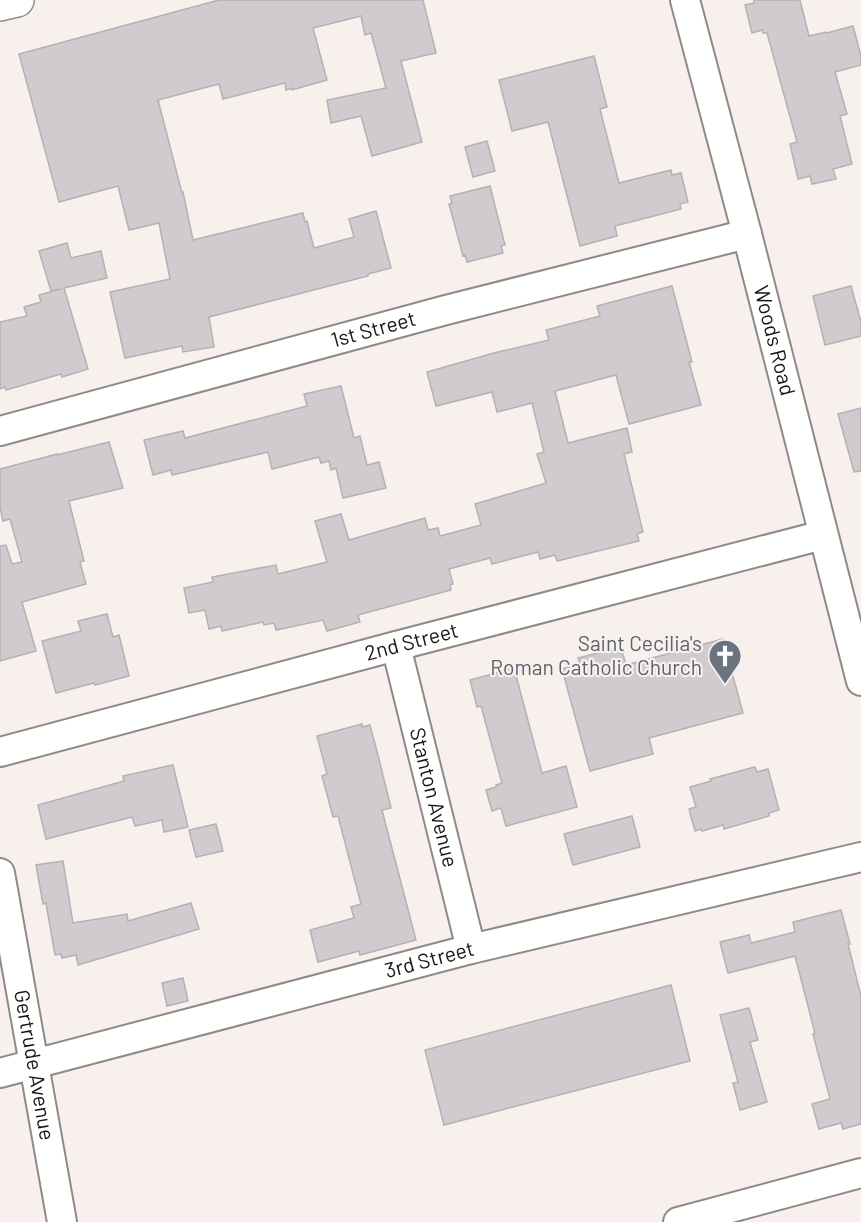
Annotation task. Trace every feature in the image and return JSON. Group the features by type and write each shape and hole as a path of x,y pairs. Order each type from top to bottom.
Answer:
{"main road":[{"path":"0,4 17,0"}],"street":[{"name":"Woods Road","path":"686,0 861,681"},
{"name":"1st Street","path":"0,431 435,314 747,234"},
{"name":"2nd Street","path":"0,752 823,535"},
{"name":"Stanton Avenue","path":"396,646 471,949"},
{"name":"3rd Street","path":"0,1074 471,949 861,857"},
{"name":"Gertrude Avenue","path":"0,873 62,1222"},
{"path":"678,1222 861,1173"}],"building":[{"path":"219,0 423,0 436,53 401,61 422,142 372,156 361,116 331,123 327,100 386,88 371,33 365,35 361,16 313,28 327,80 292,90 292,88 286,90 285,83 223,99 219,84 158,100 183,192 193,240 303,213 314,248 354,237 349,219 376,211 391,268 209,317 214,347 183,352 182,346 125,358 110,292 170,279 159,223 129,230 118,186 59,202 19,54"},
{"path":"754,0 800,0 809,36 853,26 861,56 861,65 835,72 847,114 840,116 852,164 833,169 836,179 812,184 810,176 798,179 790,144 797,142 767,33 763,33 762,30 752,33 745,5 754,3"},
{"path":"594,56 607,107 600,109 619,183 671,170 672,175 681,173 688,202 680,204 681,209 615,226 617,236 580,246 548,122 512,131 499,80"},
{"path":"487,141 495,171 473,177 465,147"},
{"path":"490,186 505,245 501,246 503,253 467,262 465,255 463,256 449,204 452,203 450,196"},
{"path":"67,243 71,258 101,251 107,278 64,288 88,369 62,377 61,374 6,390 5,387 0,389 0,322 27,316 24,307 41,302 39,295 61,289 51,291 39,251"},
{"path":"672,286 701,405 629,424 616,375 555,391 568,443 627,428 632,452 624,454 643,532 637,534 639,541 557,561 555,555 540,559 538,552 492,564 490,558 449,569 453,584 450,585 451,590 358,615 360,622 327,631 323,620 276,630 274,623 264,625 263,622 222,631 221,626 209,629 205,610 189,613 184,588 213,582 212,577 276,565 278,574 327,562 315,521 341,514 349,540 425,518 428,530 438,528 440,536 481,525 475,504 546,483 537,454 544,452 532,403 497,412 492,392 436,406 427,372 549,340 546,330 600,316 597,306"},
{"path":"851,286 861,322 861,336 825,345 813,296"},
{"path":"341,386 354,438 360,436 367,465 379,462 386,488 343,498 336,468 331,470 329,461 321,463 319,457 272,469 268,452 172,475 171,470 153,475 144,440 183,431 185,438 307,406 304,394"},
{"path":"861,408 861,471 854,472 838,414"},
{"path":"109,442 123,488 69,501 84,561 80,562 86,584 22,602 36,651 0,661 0,546 6,545 12,564 22,562 10,519 3,521 0,508 0,469"},
{"path":"107,614 113,637 119,635 129,676 56,693 42,641 81,631 78,621"},
{"path":"723,639 743,713 649,738 653,754 590,771 562,669 580,664 578,658 621,647 626,665"},
{"path":"514,668 542,773 566,766 577,807 506,826 501,808 492,811 486,790 502,783 481,706 477,707 470,680"},
{"path":"362,724 362,727 370,725 378,755 391,808 382,810 416,940 360,955 359,951 318,962 310,930 354,918 351,907 361,904 338,816 333,817 322,776 327,774 317,736"},
{"path":"173,765 188,827 164,832 162,820 135,826 132,817 46,839 38,805 124,781 123,776"},
{"path":"755,767 757,772 768,769 779,810 769,813 769,816 724,829 723,825 695,831 689,809 696,807 690,787"},
{"path":"632,816 640,847 573,865 564,834"},
{"path":"216,824 223,851 196,857 189,830"},
{"path":"63,861 73,923 127,914 128,921 191,903 199,929 78,965 76,955 62,958 61,954 55,955 46,903 43,904 36,865"},
{"path":"841,910 861,996 861,1124 843,1129 841,1123 819,1129 812,1104 830,1099 795,956 728,973 720,942 749,935 751,943 795,932 793,922"},
{"path":"183,978 188,1001 167,1006 162,983"},
{"path":"671,985 690,1061 444,1125 425,1050"},
{"path":"749,1008 758,1040 750,1042 767,1102 740,1110 733,1083 738,1082 720,1015"}],"place":[{"name":"Saint Cecilia's Roman Catholic Church","path":"725,685"}]}
